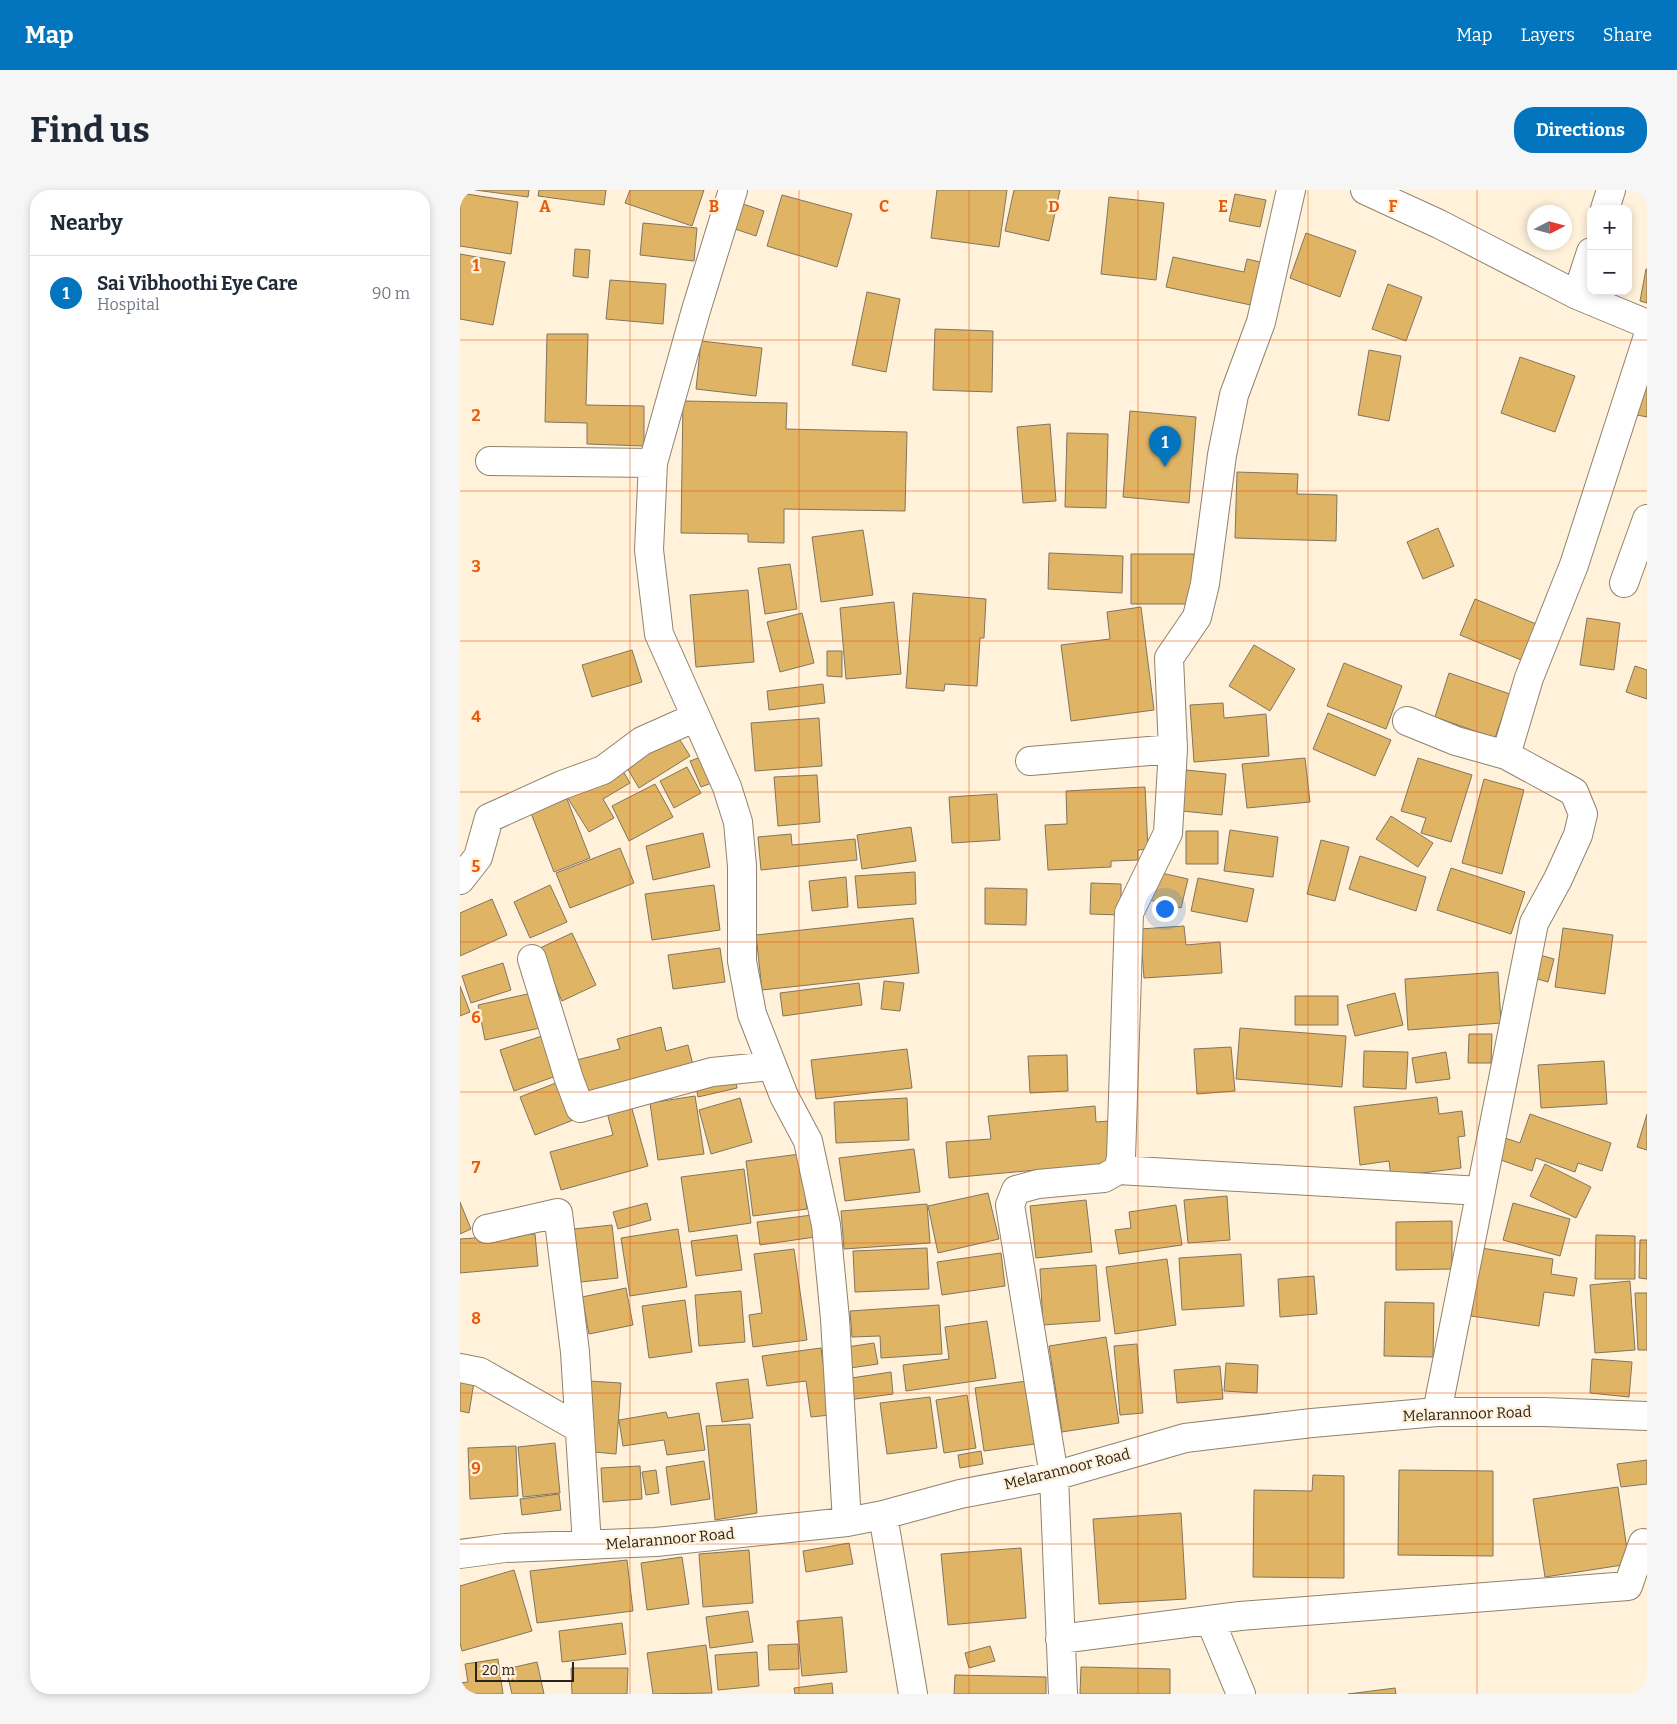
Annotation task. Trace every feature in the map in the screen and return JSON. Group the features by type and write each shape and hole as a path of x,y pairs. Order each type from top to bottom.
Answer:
{"street":[{"path":"733,190 696,310 653,463 649,550 659,634 727,787 738,822 742,866 742,961 752,1014 784,1096 808,1141 826,1225 835,1319 847,1522"},
{"path":"1118,1170 1122,1141 1129,913 1168,833 1173,749 1169,658 1197,617 1205,584 1222,455 1234,395 1261,322 1291,190"},
{"path":"1606,205 1611,190"},
{"path":"1371,191 1577,295 1647,324"},
{"path":"1577,295 1587,264"},
{"path":"1506,755 1529,678 1574,565 1647,339"},
{"path":"490,461 653,463"},
{"path":"1624,583 1647,519"},
{"path":"460,880 478,857 488,818 562,785 603,770 642,741 696,717"},
{"path":"1407,721 1456,741 1506,755 1574,792 1583,814 1578,835 1558,879 1534,923 1437,1412"},
{"path":"1030,761 1173,749"},
{"path":"532,959 569,1079 580,1108 712,1072 772,1066"},
{"path":"1063,1694 1054,1476 1010,1206 1016,1190 1038,1184 1104,1178 1118,1170 1481,1191"},
{"path":"487,1229 558,1213 575,1352 587,1545"},
{"path":"460,1368 480,1372 579,1428"},
{"name":"Melarannoor Road","path":"460,1554 505,1548 656,1542 847,1522 883,1515 960,1494 1054,1476 1185,1438 1312,1423 1437,1412 1544,1412 1647,1416"},
{"path":"883,1515 913,1694"},
{"path":"1060,1639 1210,1620 1628,1586 1643,1543"},
{"path":"1210,1620 1241,1694"}],"building":[{"path":"475,190 529,190 528,197"},
{"path":"539,190 606,190 604,205 538,196"},
{"path":"630,190 704,190 692,226 625,203"},
{"path":"937,190 1007,190 999,247 931,238"},
{"path":"1014,190 1060,190 1049,241 1005,231"},
{"path":"460,193 518,202 511,254 460,246"},
{"path":"1235,194 1266,200 1260,227 1229,221"},
{"path":"782,195 852,214 837,267 767,246"},
{"path":"1109,197 1164,203 1156,280 1101,274"},
{"path":"743,204 764,211 756,236 735,229"},
{"path":"643,223 697,228 694,261 640,255"},
{"path":"1306,233 1356,251 1340,297 1290,278"},
{"path":"575,249 590,250 588,278 573,276"},
{"path":"460,254 505,262 493,325 460,319"},
{"path":"1173,257 1244,272 1247,259 1269,264 1260,307 1166,287"},
{"path":"1647,269 1647,303 1640,301"},
{"path":"610,280 666,284 663,324 606,319"},
{"path":"1388,284 1422,297 1406,341 1372,329"},
{"path":"867,292 900,299 886,372 852,365"},
{"path":"935,329 993,331 992,392 933,390"},
{"path":"547,334 588,334 586,405 644,406 644,446 587,444 587,423 545,422"},
{"path":"701,341 762,348 756,396 696,389"},
{"path":"1369,350 1401,356 1389,421 1358,415"},
{"path":"1520,357 1575,376 1555,432 1501,413"},
{"path":"1647,375 1647,417 1637,415"},
{"path":"683,401 787,403 786,429 907,432 905,511 784,509 784,543 748,542 748,534 681,533"},
{"path":"1130,411 1196,417 1189,503 1123,497"},
{"path":"1050,424 1056,501 1023,503 1017,427"},
{"path":"1067,433 1108,434 1106,508 1065,507"},
{"path":"1237,472 1298,474 1297,494 1337,495 1336,541 1235,538"},
{"path":"1438,528 1454,566 1423,579 1407,542"},
{"path":"863,530 873,595 821,602 812,537"},
{"path":"1049,553 1123,556 1122,593 1048,589"},
{"path":"1131,554 1194,554 1195,604 1131,604"},
{"path":"790,564 797,609 765,614 758,568"},
{"path":"748,590 754,662 696,667 690,595"},
{"path":"913,593 986,599 984,638 980,638 977,686 945,684 944,691 906,688"},
{"path":"1475,599 1541,626 1526,662 1460,635"},
{"path":"894,602 901,674 846,679 840,608"},
{"path":"1141,607 1154,710 1071,721 1061,645 1110,639 1107,612"},
{"path":"802,613 814,663 780,672 767,622"},
{"path":"1587,618 1620,623 1614,670 1580,665"},
{"path":"1254,645 1295,669 1270,711 1229,686"},
{"path":"632,650 642,682 592,697 582,665"},
{"path":"827,651 842,651 842,677 827,676"},
{"path":"1344,663 1402,686 1386,729 1327,706"},
{"path":"1635,666 1647,670 1647,699 1626,692"},
{"path":"1449,673 1510,694 1495,738 1435,717"},
{"path":"823,684 825,703 769,710 767,691"},
{"path":"1223,703 1224,718 1266,714 1269,756 1194,762 1190,705"},
{"path":"1328,713 1391,740 1375,776 1313,749"},
{"path":"819,718 822,766 755,771 751,723"},
{"path":"675,732 690,756 639,788 624,763"},
{"path":"706,755 717,781 701,787 690,761"},
{"path":"1305,758 1310,802 1247,808 1242,764"},
{"path":"1418,758 1472,775 1451,842 1421,833 1426,818 1401,811"},
{"path":"620,766 630,783 603,799 614,818 589,832 567,797"},
{"path":"687,767 701,793 674,808 660,781"},
{"path":"1186,770 1226,774 1222,815 1182,811"},
{"path":"817,775 820,822 778,826 774,777"},
{"path":"1484,779 1524,790 1502,874 1462,863"},
{"path":"655,784 673,817 629,841 612,806"},
{"path":"1145,787 1148,849 1138,850 1138,860 1111,861 1111,867 1048,870 1045,825 1067,824 1066,791"},
{"path":"565,794 590,858 554,872 529,808"},
{"path":"997,794 1000,840 952,843 949,797"},
{"path":"1391,816 1433,843 1418,867 1376,839"},
{"path":"911,827 916,861 862,869 857,835"},
{"path":"1230,830 1278,837 1273,877 1224,871"},
{"path":"1186,831 1218,831 1218,864 1186,864"},
{"path":"703,833 710,867 653,880 646,846"},
{"path":"791,834 792,845 855,839 857,860 761,870 758,837"},
{"path":"1321,840 1349,847 1335,901 1307,894"},
{"path":"620,848 634,883 570,908 556,873"},
{"path":"1360,856 1426,877 1416,911 1349,889"},
{"path":"1451,868 1525,892 1511,934 1437,910"},
{"path":"915,872 916,904 858,908 855,876"},
{"path":"1157,872 1188,879 1181,908 1150,900"},
{"path":"846,877 848,907 812,911 809,881"},
{"path":"1198,878 1254,889 1247,922 1191,911"},
{"path":"1091,883 1121,884 1121,915 1090,914"},
{"path":"550,885 567,922 530,938 514,902"},
{"path":"714,885 720,930 652,940 645,894"},
{"path":"985,888 1027,889 1026,925 985,924"},
{"path":"492,899 507,935 460,956 460,913"},
{"path":"913,918 919,973 762,990 756,935"},
{"path":"1184,926 1186,945 1220,942 1222,973 1144,978 1140,929"},
{"path":"1563,928 1613,935 1605,994 1555,987"},
{"path":"572,933 596,985 562,1001 538,949"},
{"path":"720,948 725,982 673,989 668,955"},
{"path":"1533,953 1554,959 1548,982 1527,976"},
{"path":"503,963 511,990 471,1003 462,976"},
{"path":"1498,972 1501,1023 1408,1030 1405,979"},
{"path":"884,981 904,983 900,1011 881,1009"},
{"path":"859,983 862,1005 783,1016 780,993"},
{"path":"460,986 470,1012 460,1016"},
{"path":"532,993 540,1028 485,1040 478,1005"},
{"path":"1395,993 1403,1025 1355,1036 1347,1005"},
{"path":"1295,996 1338,996 1338,1025 1295,1025"},
{"path":"661,1027 666,1051 688,1045 695,1073 579,1102 569,1062 620,1049 617,1039"},
{"path":"1240,1028 1346,1036 1342,1087 1236,1079"},
{"path":"1469,1034 1492,1034 1491,1063 1468,1063"},
{"path":"545,1035 559,1075 514,1091 500,1050"},
{"path":"1231,1047 1235,1091 1197,1094 1194,1049"},
{"path":"907,1049 912,1088 816,1099 811,1060"},
{"path":"1364,1051 1408,1052 1406,1089 1363,1087"},
{"path":"1446,1052 1450,1079 1416,1083 1412,1058"},
{"path":"1067,1055 1068,1091 1030,1093 1028,1056"},
{"path":"1604,1061 1607,1104 1541,1108 1538,1065"},
{"path":"734,1073 737,1088 698,1097 695,1082"},
{"path":"566,1079 581,1117 535,1135 520,1097"},
{"path":"695,1096 704,1154 658,1160 650,1103"},
{"path":"1437,1097 1439,1114 1462,1111 1465,1136 1458,1137 1461,1168 1391,1177 1389,1161 1360,1165 1354,1107"},
{"path":"629,1098 648,1166 561,1190 550,1152 613,1135 605,1105"},
{"path":"740,1098 752,1142 711,1154 699,1110"},
{"path":"907,1098 909,1140 836,1143 834,1102"},
{"path":"1095,1106 1096,1122 1109,1121 1113,1163 949,1178 946,1142 991,1139 988,1116"},
{"path":"1530,1114 1611,1143 1602,1171 1578,1163 1575,1172 1536,1158 1532,1171 1498,1159 1505,1138 1520,1143"},
{"path":"1647,1114 1647,1150 1637,1147"},
{"path":"914,1149 920,1192 845,1201 839,1158"},
{"path":"800,1154 807,1209 753,1216 746,1161"},
{"path":"1545,1164 1591,1187 1576,1218 1530,1196"},
{"path":"744,1169 751,1223 689,1232 681,1177"},
{"path":"988,1193 999,1239 938,1253 928,1206"},
{"path":"1227,1196 1230,1240 1188,1243 1184,1200"},
{"path":"1086,1200 1092,1252 1036,1258 1030,1206"},
{"path":"460,1202 471,1229 460,1234"},
{"path":"647,1203 651,1220 618,1229 613,1212"},
{"path":"1513,1203 1570,1219 1560,1256 1503,1240"},
{"path":"927,1204 930,1243 844,1249 841,1211"},
{"path":"1176,1205 1182,1245 1119,1254 1115,1230 1131,1228 1129,1212"},
{"path":"812,1215 815,1237 760,1245 757,1222"},
{"path":"1452,1221 1452,1269 1396,1270 1396,1222"},
{"path":"612,1225 618,1278 581,1282 574,1229"},
{"path":"678,1229 687,1287 630,1296 621,1238"},
{"path":"535,1234 538,1266 460,1273 460,1239"},
{"path":"737,1235 742,1270 696,1276 691,1241"},
{"path":"1596,1235 1635,1236 1635,1279 1595,1279"},
{"path":"1640,1240 1647,1240 1647,1279 1639,1278"},
{"path":"927,1248 929,1289 855,1292 853,1251"},
{"path":"1481,1248 1553,1259 1551,1274 1577,1278 1574,1296 1544,1292 1539,1326 1471,1316"},
{"path":"794,1249 807,1340 753,1347 749,1315 762,1313 754,1254"},
{"path":"1001,1253 1005,1286 942,1295 937,1262"},
{"path":"1241,1254 1244,1306 1182,1310 1179,1258"},
{"path":"1167,1259 1176,1325 1115,1334 1106,1267"},
{"path":"1096,1265 1100,1321 1043,1325 1040,1269"},
{"path":"1314,1276 1317,1314 1280,1317 1278,1279"},
{"path":"1630,1281 1635,1350 1595,1353 1590,1285"},
{"path":"626,1288 633,1325 589,1334 582,1297"},
{"path":"741,1291 745,1342 699,1346 695,1295"},
{"path":"1635,1293 1647,1293 1647,1350 1638,1350"},
{"path":"685,1300 692,1352 649,1358 642,1306"},
{"path":"1385,1302 1434,1303 1433,1357 1384,1356"},
{"path":"939,1305 942,1354 881,1358 880,1336 852,1337 850,1311"},
{"path":"987,1321 996,1378 906,1391 903,1365 949,1359 945,1327"},
{"path":"1106,1337 1119,1423 1062,1432 1049,1346"},
{"path":"874,1343 878,1364 850,1368 847,1347"},
{"path":"1137,1344 1143,1413 1120,1415 1114,1346"},
{"path":"821,1348 830,1415 811,1417 806,1381 767,1386 762,1356"},
{"path":"1592,1359 1632,1362 1629,1397 1590,1393"},
{"path":"1226,1363 1258,1365 1257,1393 1224,1391"},
{"path":"1220,1366 1223,1399 1177,1403 1174,1370"},
{"path":"891,1372 893,1394 848,1400 845,1379"},
{"path":"748,1379 753,1418 722,1422 716,1383"},
{"path":"460,1380 474,1382 469,1413 460,1411"},
{"path":"1034,1380 1042,1443 984,1451 975,1388"},
{"path":"589,1381 621,1383 616,1454 583,1451"},
{"path":"967,1395 976,1448 944,1453 936,1400"},
{"path":"930,1397 937,1448 887,1454 880,1403"},
{"path":"666,1412 668,1418 699,1413 705,1450 667,1455 664,1440 623,1446 619,1420"},
{"path":"750,1424 757,1513 715,1520 706,1426"},
{"path":"555,1443 560,1493 523,1497 518,1447"},
{"path":"516,1446 518,1496 470,1499 468,1448"},
{"path":"981,1451 983,1464 960,1468 958,1455"},
{"path":"1647,1460 1647,1484 1621,1487 1617,1464"},
{"path":"704,1461 710,1499 671,1505 666,1467"},
{"path":"640,1466 642,1499 603,1502 601,1468"},
{"path":"656,1470 659,1493 646,1495 642,1472"},
{"path":"1399,1470 1493,1471 1493,1556 1398,1555"},
{"path":"1313,1475 1344,1476 1344,1578 1253,1577 1254,1490 1312,1491"},
{"path":"1618,1487 1629,1564 1545,1577 1533,1499"},
{"path":"559,1494 561,1510 522,1515 520,1499"},
{"path":"1181,1513 1186,1599 1099,1604 1093,1519"},
{"path":"849,1543 853,1564 806,1572 803,1551"},
{"path":"1021,1548 1026,1618 948,1625 941,1554"},
{"path":"749,1550 753,1603 703,1607 699,1554"},
{"path":"682,1557 689,1604 647,1610 641,1563"},
{"path":"627,1560 633,1611 537,1623 530,1571"},
{"path":"514,1570 532,1631 462,1651 460,1643 460,1586"},
{"path":"748,1611 753,1642 710,1648 706,1617"},
{"path":"842,1617 847,1672 802,1676 797,1621"},
{"path":"622,1623 626,1654 562,1662 559,1631"},
{"path":"798,1644 799,1669 769,1670 768,1645"},
{"path":"706,1645 712,1693 653,1694 647,1653"},
{"path":"990,1646 995,1661 969,1668 965,1653"},
{"path":"757,1652 759,1686 718,1690 715,1655"},
{"path":"498,1659 503,1694 460,1694 460,1683 468,1682 465,1664"},
{"path":"537,1662 544,1694 512,1694 506,1669"},
{"path":"1081,1667 1170,1669 1170,1694 1080,1694"},
{"path":"571,1668 628,1668 627,1694 572,1694"},
{"path":"955,1675 1046,1677 1046,1694 954,1694"},
{"path":"832,1683 833,1694 795,1694 794,1688"},
{"path":"1395,1688 1396,1694 1348,1694"}],"place":[{"name":"Sai Vibhoothi Eye Care","path":"1165,467"}]}
